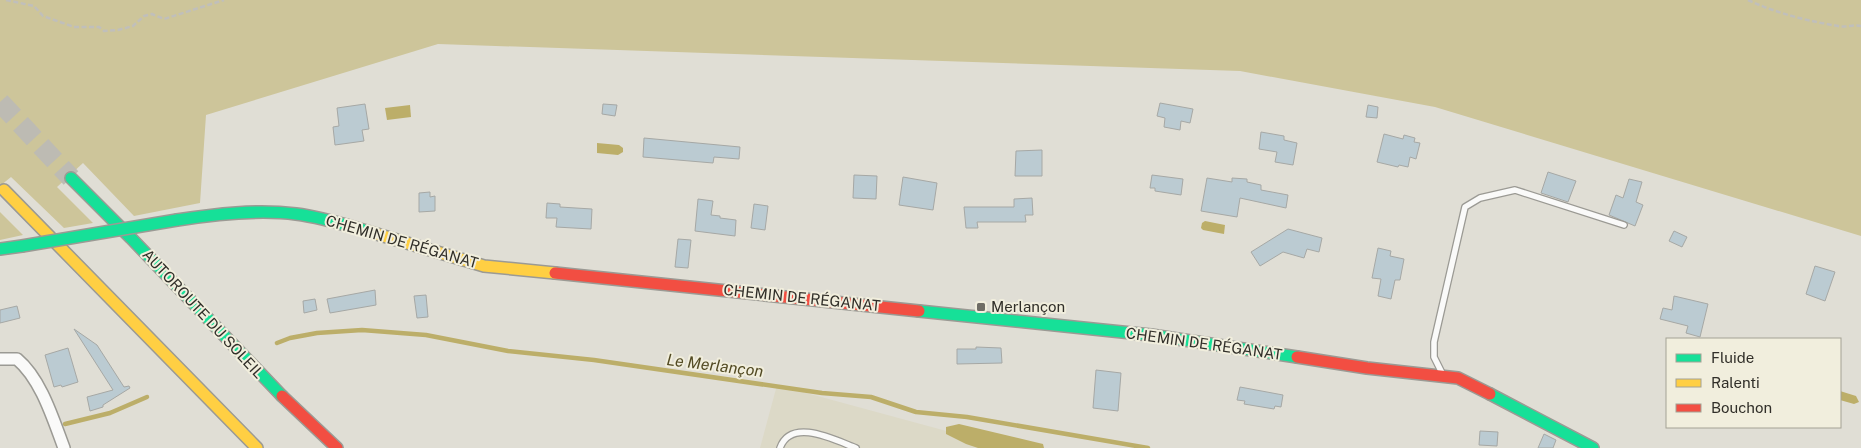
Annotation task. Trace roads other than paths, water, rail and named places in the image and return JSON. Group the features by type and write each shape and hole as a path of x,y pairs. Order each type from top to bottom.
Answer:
{"main road":[{"name":"AUTOROUTE DU SOLEIL","path":"71,178 276,390 337,448"},
{"path":"4,190 257,448"},
{"name":"CHEMIN DE RÉGANAT","path":"0,250 216,215 295,214 335,222 484,266 1151,335 1367,368 1458,378 1593,448"}],"street":[{"path":"0,360 17,359 26,366 49,408 64,448"}],"lane":[{"path":"1444,376 1434,357 1434,342 1466,207 1480,198 1515,190 1624,225"},
{"path":"780,448 783,441 790,435 801,432 813,432 856,448"}],"waterway":[{"name":"Le Merlançon","path":"277,343 290,338 317,333 362,330 426,335 508,351 594,360 822,393 871,397 916,412 967,417 1148,448"},
{"name":"Le Merlançon","path":"65,424 110,413 147,397"}],"tunnel":[{"path":"0,102 71,178"}],"place":[{"name":"Merlançon","path":"981,307"}]}
